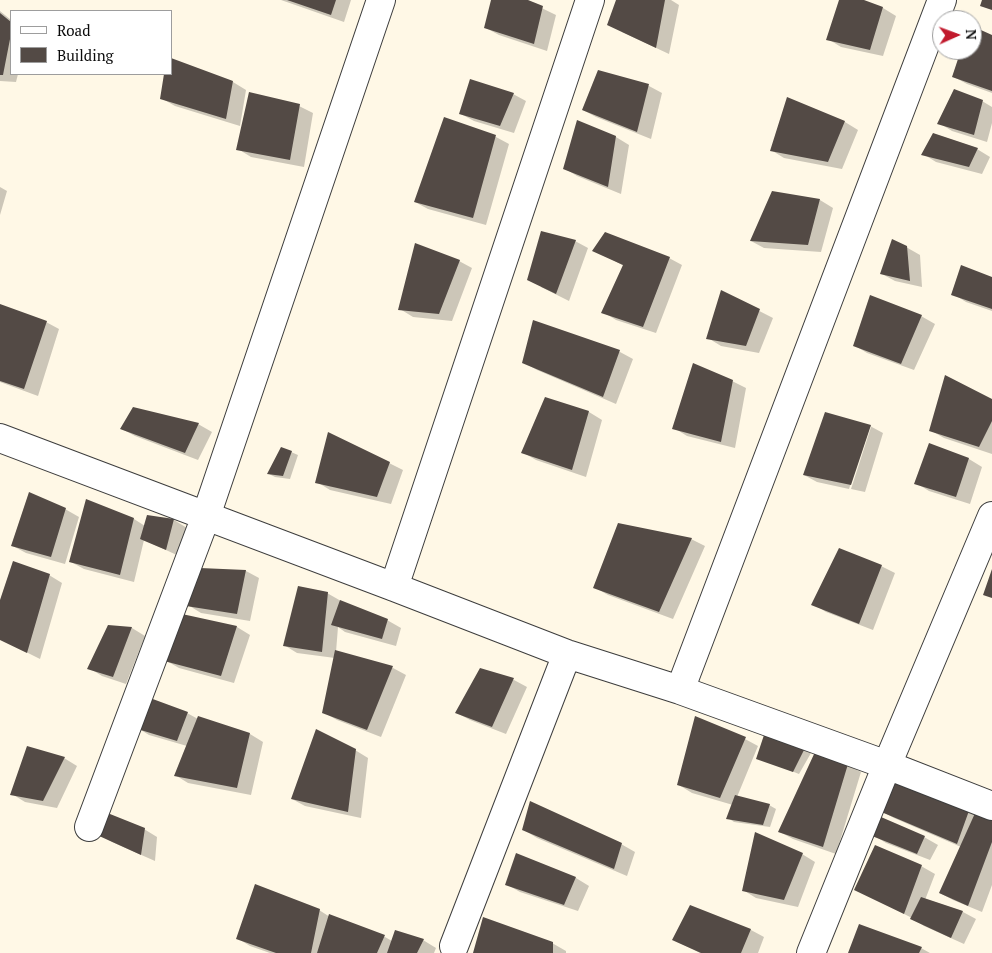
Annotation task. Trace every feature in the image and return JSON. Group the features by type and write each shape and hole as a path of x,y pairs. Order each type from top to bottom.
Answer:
{"street":[{"path":"90,827 206,516 381,0"},
{"path":"394,587 590,0"},
{"path":"680,690 942,0"},
{"path":"0,438 567,654 680,690 887,765 992,806"},
{"path":"811,953 887,765 992,516"},
{"path":"454,946 567,654"}],"building":[{"path":"287,0 336,0 331,15"},
{"path":"491,0 528,0 543,6 534,44 484,28"},
{"path":"616,0 665,0 656,48 607,25"},
{"path":"839,0 864,0 883,7 870,50 826,40"},
{"path":"982,0 992,0 992,10 980,6"},
{"path":"0,13 10,21 10,39 3,75 0,75"},
{"path":"982,30 992,35 992,91 952,77 958,60 982,60"},
{"path":"172,58 233,81 226,119 160,99 164,75 172,75"},
{"path":"598,70 649,84 637,132 582,110"},
{"path":"470,79 514,93 500,126 459,114"},
{"path":"954,89 983,100 974,135 937,124"},
{"path":"249,92 300,104 290,160 236,150"},
{"path":"787,97 845,121 828,162 770,151"},
{"path":"444,117 496,135 473,218 414,202"},
{"path":"577,120 616,136 608,187 563,169"},
{"path":"933,133 978,148 969,167 921,155"},
{"path":"772,191 820,199 808,245 750,241"},
{"path":"541,231 576,240 556,294 527,280"},
{"path":"605,232 670,257 643,327 601,313 623,265 592,251"},
{"path":"892,239 907,246 910,281 880,274"},
{"path":"415,243 460,260 439,314 398,310"},
{"path":"961,265 992,277 992,309 951,295"},
{"path":"721,290 760,309 746,346 706,339"},
{"path":"870,295 922,315 901,364 853,346"},
{"path":"0,304 47,321 24,389 0,381"},
{"path":"533,320 620,350 603,397 522,363"},
{"path":"693,363 733,380 721,442 672,429"},
{"path":"945,375 992,399 992,421 979,447 929,431"},
{"path":"545,397 589,411 572,470 521,453"},
{"path":"133,407 199,423 185,453 120,429"},
{"path":"825,412 871,425 851,485 803,475"},
{"path":"328,432 390,462 377,497 315,483"},
{"path":"929,443 969,458 956,497 914,484"},
{"path":"281,447 292,451 283,476 267,474"},
{"path":"29,492 66,508 51,557 11,546"},
{"path":"86,499 134,518 120,575 69,562"},
{"path":"147,515 174,519 166,550 140,539"},
{"path":"618,523 692,538 659,612 593,588"},
{"path":"839,548 882,565 859,624 811,605"},
{"path":"13,561 50,574 27,653 0,640 0,600"},
{"path":"200,568 246,570 237,614 186,606"},
{"path":"992,569 992,598 983,595"},
{"path":"298,586 328,592 322,652 283,646"},
{"path":"340,600 388,619 382,639 331,625"},
{"path":"182,614 237,626 221,676 164,661"},
{"path":"108,625 132,627 113,677 87,669"},
{"path":"335,650 393,666 367,730 322,713"},
{"path":"480,668 514,678 492,727 455,713"},
{"path":"150,698 188,712 177,741 134,728"},
{"path":"198,716 250,733 237,788 174,776"},
{"path":"695,716 746,737 720,798 677,785"},
{"path":"316,729 356,749 348,812 291,799"},
{"path":"764,735 805,748 793,772 756,759"},
{"path":"27,746 65,757 43,801 10,795"},
{"path":"815,752 848,764 823,847 778,832"},
{"path":"894,778 970,808 957,844 879,811"},
{"path":"735,795 770,804 763,825 726,819"},
{"path":"530,801 622,843 614,869 522,830"},
{"path":"976,811 992,816 992,842 968,906 939,893"},
{"path":"105,812 145,828 141,855 97,835"},
{"path":"881,817 925,836 917,854 872,836"},
{"path":"755,832 803,853 784,900 742,891"},
{"path":"875,845 922,865 904,914 854,890"},
{"path":"516,853 576,877 564,905 505,885"},
{"path":"255,884 320,909 311,953 276,953 236,939"},
{"path":"921,897 963,911 951,938 910,919"},
{"path":"690,905 751,929 741,953 701,953 672,940"},
{"path":"329,914 385,935 377,953 317,953"},
{"path":"483,917 553,942 553,953 473,953"},
{"path":"859,924 922,947 919,953 848,953"},
{"path":"395,930 424,939 417,953 387,953"}]}
